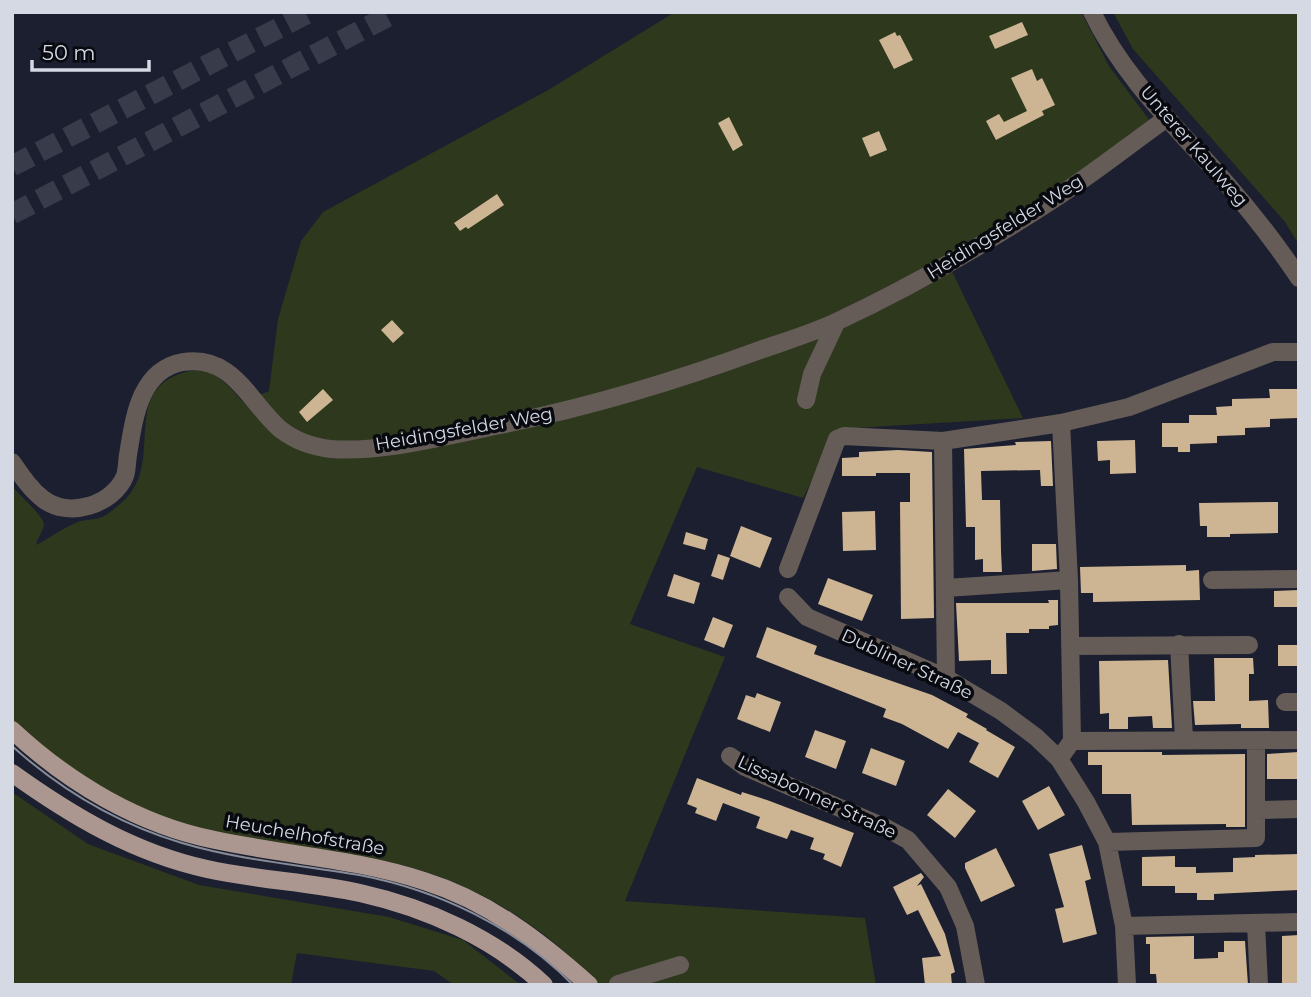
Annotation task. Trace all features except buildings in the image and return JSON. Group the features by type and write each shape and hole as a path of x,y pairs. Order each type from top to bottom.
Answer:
{"main road":[{"name":"Heuchelhofstraße","path":"12,730 41,757 103,798 149,821 213,840 387,870 461,895 499,914 548,947 589,985"},
{"path":"12,772 57,805 99,830 143,849 205,868 359,893 408,906 488,942 544,985"}],"street":[{"name":"Unterer Kaulweg","path":"1092,12 1116,56 1268,232 1299,278"},
{"name":"Heidingsfelder Weg","path":"12,462 27,484 45,502 63,507 88,507 108,497 125,476 134,410 158,373 180,363 201,361 220,366 240,381 280,428 300,442 331,449 379,447 538,417 632,393 836,323 944,267 1057,197 1167,118"},
{"path":"806,400 811,374 836,323"},
{"path":"789,569 837,439 844,436 943,442 1061,423 1129,407 1273,352 1299,352"},
{"path":"1059,760 1072,741 1069,580 1061,423"},
{"path":"943,442 946,678"},
{"path":"1212,580 1299,579"},
{"path":"946,588 1069,580"},
{"name":"Dubliner Straße","path":"788,597 807,617 946,678 1001,710 1036,737 1059,760 1107,842 1124,926 1127,985"},
{"path":"1179,644 1184,739"},
{"path":"1070,646 1249,645"},
{"path":"1072,741 1299,740"},
{"path":"1107,842 1256,838 1256,741"},
{"name":"Lissabonner Straße","path":"730,756 745,767 908,840 948,887 965,926 976,985"},
{"path":"1256,810 1299,809"},
{"path":"1124,926 1299,922"},
{"path":"1256,923 1259,985"},
{"path":"618,984 680,965"}],"green space":[{"path":"675,12 1081,12 1109,66 1153,125 947,261 1023,418 838,429 803,498 697,467 630,624 725,657 625,901 865,918 876,985 598,985 556,944 480,894 453,882 397,864 221,834 166,818 127,801 90,780 12,720 12,486 43,521 36,545 73,524 100,518 111,511 129,495 138,479 143,461 148,408 154,393 166,381 186,372 204,371 218,378 243,402 269,391 278,319 301,241 323,212 550,89"},
{"path":"1113,12 1299,12 1299,245 1285,222 1133,49"},
{"path":"12,792 88,844 199,885 389,917 463,940 521,985 454,985 434,971 297,953 291,985 12,985"}],"tunnel":[{"path":"12,166 310,12"},
{"path":"12,214 396,12"}],"tram line":[{"path":"12,746 50,777 91,804 158,835 225,854 359,875 418,890 446,901 527,945 573,985"}]}
